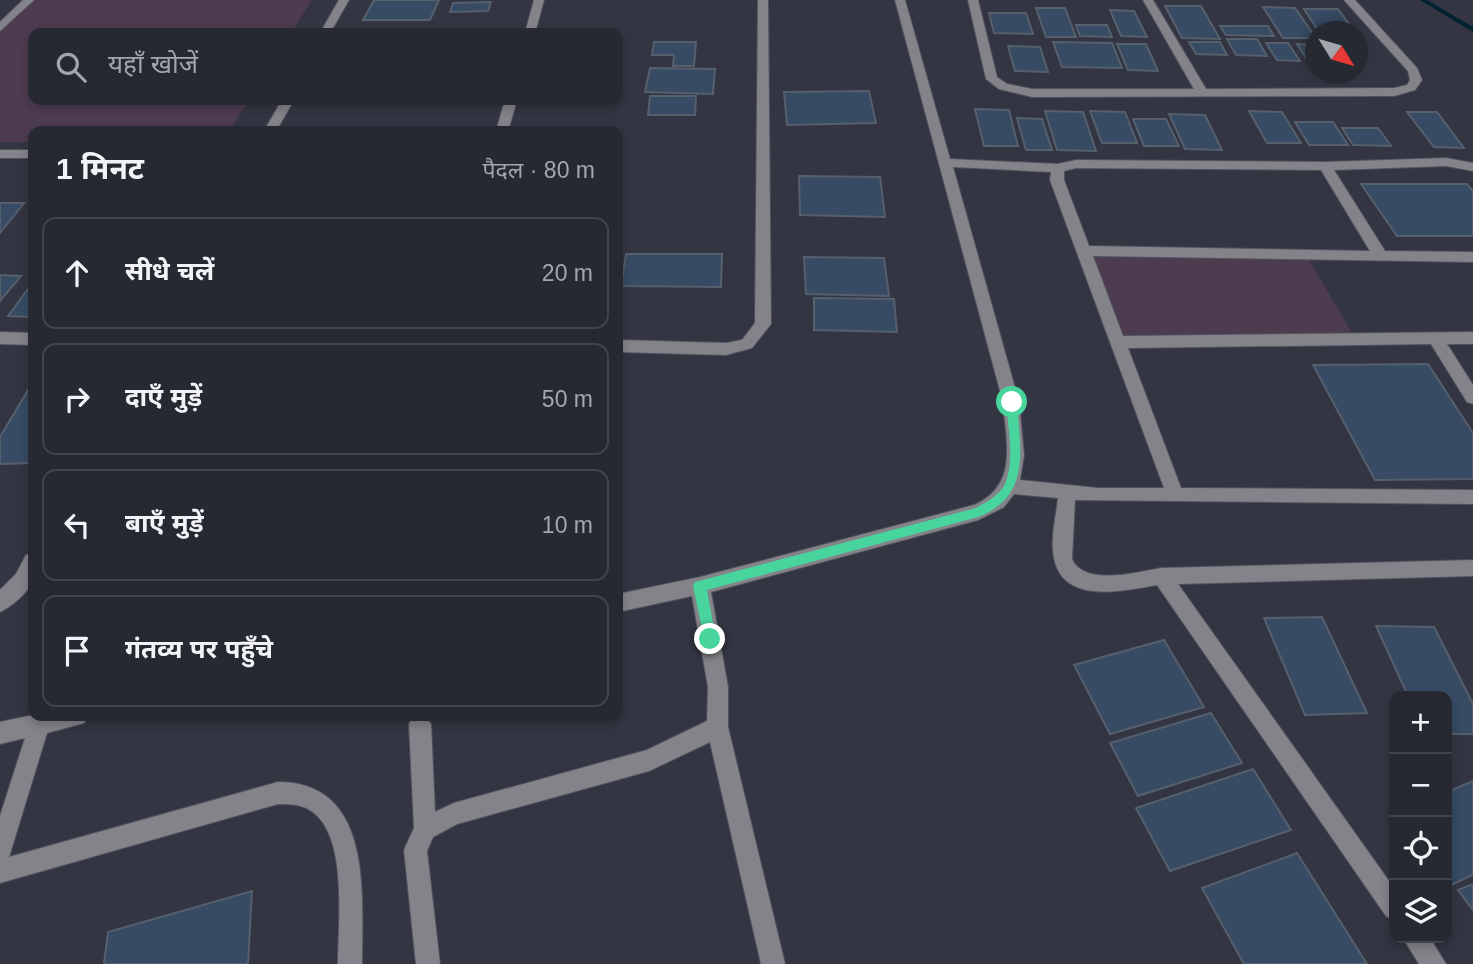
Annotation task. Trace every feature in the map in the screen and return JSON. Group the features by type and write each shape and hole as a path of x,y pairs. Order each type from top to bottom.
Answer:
{"street":[{"path":"0,29 29,0"},
{"path":"328,28 344,0"},
{"path":"532,28 540,0"},
{"path":"623,346 726,349 747,344 762,324 762,0"},
{"path":"623,602 700,586 978,512 998,502 1010,486 1015,458 1012,402 900,0"},
{"path":"973,0 992,79 1003,87 1032,93 1394,92 1411,88 1416,80 1413,70 1349,0"},
{"path":"1148,0 1202,92"},
{"path":"273,126 285,105"},
{"path":"503,126 510,105"},
{"path":"0,154 28,154"},
{"path":"946,163 1058,168 1076,164 1325,166 1446,162 1473,167"},
{"path":"1325,166 1380,255"},
{"path":"1058,168 1057,180 1175,495"},
{"path":"1084,251 1473,257"},
{"path":"1434,337 1473,398"},
{"path":"0,338 28,338"},
{"path":"1118,342 1473,338"},
{"path":"1010,486 1067,493 1473,498"},
{"path":"1067,493 1063,561 1070,573 1086,582 1111,585 1161,576 1473,568"},
{"path":"0,603 23,580 28,570"},
{"path":"1161,576 1389,901"},
{"path":"700,586 718,687 717,727 773,964"},
{"path":"0,733 51,721"},
{"path":"0,852 40,723"},
{"path":"420,724 425,829 415,850 428,964"},
{"path":"425,829 454,814 649,760 717,727"},
{"path":"0,871 278,793 306,796 325,809 339,825 348,857 350,964"},
{"path":"1419,943 1434,964"}],"shaded area":[{"path":"29,0 312,0 294,28 28,28 28,105 246,105 232,126 28,126 28,142 0,142 0,28"},
{"path":"1079,253 1306,254 1356,340 1108,339"}],"building":[{"path":"374,0 439,0 430,20 363,20"},
{"path":"491,2 488,11 450,12 453,3"},
{"path":"1165,6 1201,6 1220,39 1182,38"},
{"path":"1263,7 1295,8 1305,22 1305,38 1283,38"},
{"path":"1036,8 1065,8 1076,37 1046,37"},
{"path":"1304,9 1338,9 1347,21 1312,21"},
{"path":"1110,10 1134,11 1147,37 1121,36"},
{"path":"989,13 1026,13 1033,34 994,33"},
{"path":"1076,25 1107,25 1112,37 1080,36"},
{"path":"1220,26 1268,26 1274,36 1226,35"},
{"path":"1227,39 1257,39 1267,56 1236,55"},
{"path":"654,42 696,42 694,66 673,66 674,55 652,55"},
{"path":"1053,42 1112,43 1122,68 1062,67"},
{"path":"1189,42 1220,42 1227,55 1196,54"},
{"path":"1266,43 1288,43 1300,61 1277,60"},
{"path":"1117,44 1146,44 1158,71 1128,70"},
{"path":"1297,44 1305,44 1305,56"},
{"path":"1008,46 1040,47 1048,72 1015,71"},
{"path":"650,68 715,69 713,94 645,92"},
{"path":"869,91 876,123 787,125 784,92"},
{"path":"650,96 696,96 695,115 648,115"},
{"path":"975,109 1009,110 1018,146 984,146"},
{"path":"1045,111 1083,112 1096,151 1057,150"},
{"path":"1090,111 1125,112 1137,143 1102,143"},
{"path":"1249,111 1282,112 1301,143 1267,143"},
{"path":"1407,112 1437,112 1464,148 1434,147"},
{"path":"1169,114 1205,115 1222,150 1185,149"},
{"path":"1017,118 1042,119 1052,150 1026,150"},
{"path":"1133,119 1166,119 1179,146 1144,146"},
{"path":"1295,122 1333,122 1348,145 1309,145"},
{"path":"1342,128 1378,128 1391,146 1353,145"},
{"path":"799,176 880,177 885,217 800,215"},
{"path":"1361,184 1467,184 1473,191 1473,236 1397,236"},
{"path":"0,203 24,203 0,233"},
{"path":"626,254 722,254 721,287 623,286"},
{"path":"804,257 884,258 889,296 806,294"},
{"path":"0,275 21,276 0,301"},
{"path":"28,289 28,317 8,316"},
{"path":"814,298 894,299 897,332 814,330"},
{"path":"1428,364 1473,433 1473,479 1375,480 1313,365"},
{"path":"28,390 28,463 0,464 0,437"},
{"path":"1322,617 1367,713 1305,715 1264,618"},
{"path":"1376,626 1434,627 1473,704 1473,734 1452,734 1452,691 1406,691"},
{"path":"1164,640 1204,707 1110,734 1074,665"},
{"path":"1211,713 1242,763 1138,796 1110,743"},
{"path":"1253,769 1291,830 1170,871 1136,808"},
{"path":"1473,781 1473,875 1452,885 1452,817 1452,790"},
{"path":"1297,853 1367,964 1244,964 1202,888"},
{"path":"1473,884 1473,910 1458,890"},
{"path":"252,891 248,964 104,964 108,932"}],"waterway":[{"path":"1423,0 1473,30"}],"route":[{"path":"710,639 700,586 978,512 998,502 1010,486 1015,458 1012,402"}]}
